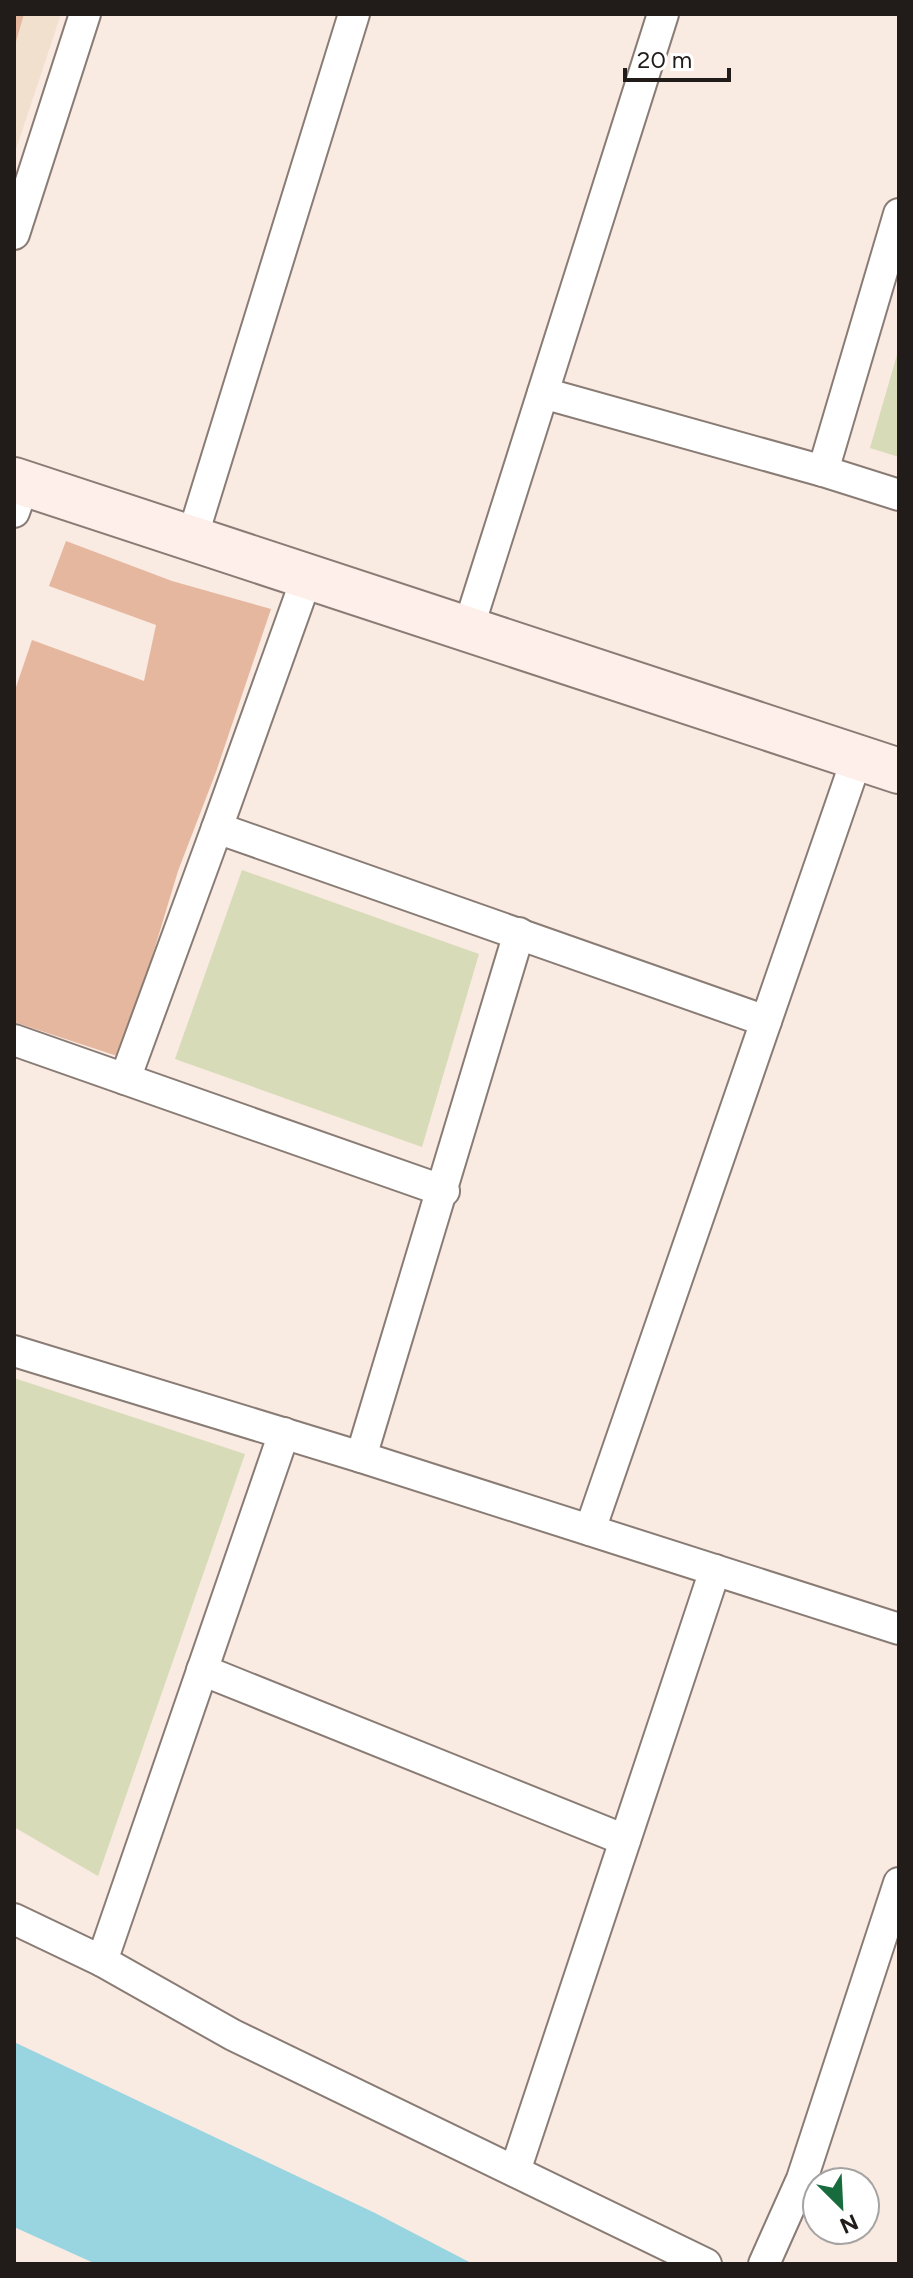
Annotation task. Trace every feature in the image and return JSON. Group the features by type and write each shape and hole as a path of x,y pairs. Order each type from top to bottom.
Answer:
{"street":[{"path":"14,234 85,14"},
{"path":"192,538 354,14"},
{"path":"468,629 663,14"},
{"path":"823,471 899,214"},
{"path":"543,393 899,495"},
{"path":"17,492 192,538 899,771"},
{"path":"125,1079 307,577"},
{"path":"590,1530 857,758"},
{"path":"217,828 766,1021"},
{"path":"361,1457 444,1191 519,933"},
{"path":"14,1040 444,1191"},
{"path":"14,1351 361,1457 899,1628"},
{"path":"102,1961 284,1433"},
{"path":"515,2171 715,1570"},
{"path":"202,1670 625,1840"},
{"path":"764,2264 802,2179 899,1883"},
{"path":"14,1919 102,1961 233,2035 706,2264"}],"shaded area":[{"path":"14,14 61,14 14,155"}],"green space":[{"path":"899,348 899,457 870,448"},
{"path":"242,870 479,954 422,1147 175,1059"},
{"path":"14,1378 245,1454 98,1876 14,1827"}],"water":[{"path":"14,2042 375,2213 473,2264 96,2264 14,2227"}],"building":[{"path":"14,14 24,14 15,45 14,45"},
{"path":"66,541 172,581 271,609 216,772 178,871 149,967 117,1056 14,1022 14,693 32,640 144,681 156,625 49,586"}]}
